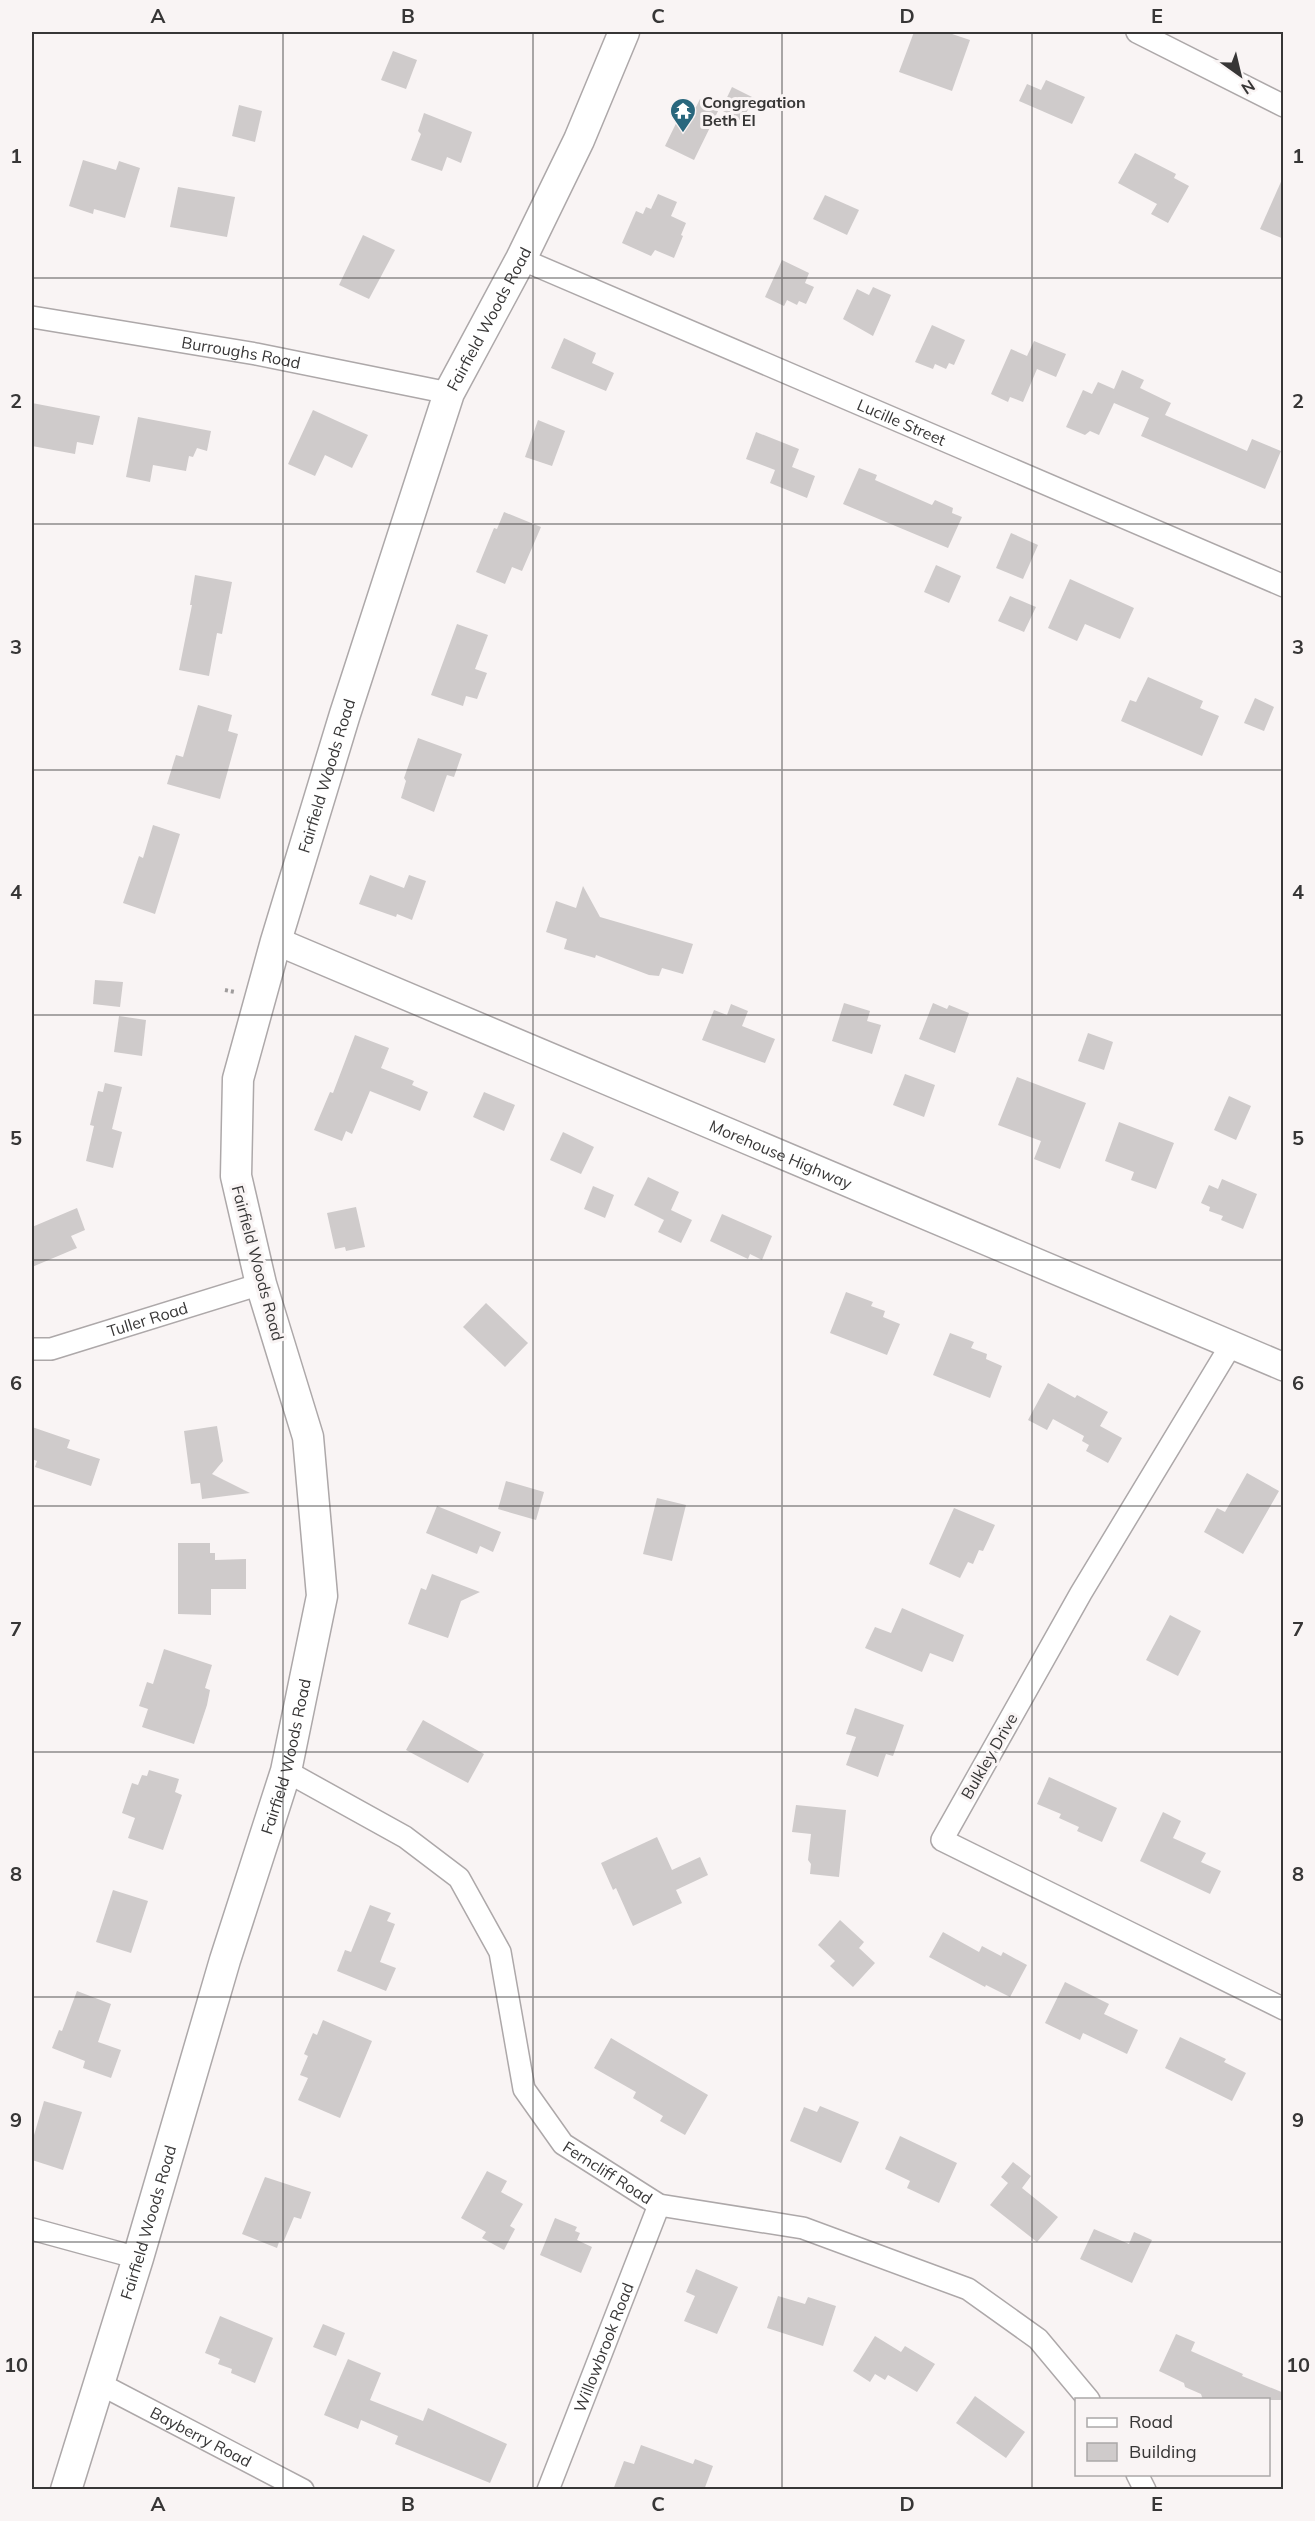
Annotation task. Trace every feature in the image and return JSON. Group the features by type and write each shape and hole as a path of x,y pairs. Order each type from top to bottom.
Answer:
{"main road":[{"name":"Fairfield Woods Road","path":"66,2490 138,2258 225,1960 286,1771 322,1596 308,1437 261,1284 236,1176 238,1079 276,941 345,714 449,393 521,259 579,140 624,32"}],"street":[{"path":"1137,32 1284,106"},
{"name":"Lucille Street","path":"521,259 1284,586"},
{"name":"Burroughs Road","path":"32,317 256,354 449,393"},
{"name":"Morehouse Highway","path":"276,941 1284,1367"},
{"name":"Tuller Road","path":"32,1349 51,1349 261,1284"},
{"name":"Bulkley Drive","path":"1231,1345 1082,1593 942,1840 1284,2009"},
{"name":"Ferncliff Road","path":"286,1771 405,1837 459,1878 500,1952 524,2089 563,2144 659,2205 803,2228 968,2289 1038,2339 1087,2398"},
{"name":"Willowbrook Road","path":"548,2490 659,2205"},
{"path":"32,2229 138,2258"},
{"name":"Bayberry Road","path":"98,2383 303,2490"},
{"path":"1138,2476 1146,2490"}],"building":[{"path":"914,32 946,32 970,40 952,91 899,72"},
{"path":"393,51 417,60 406,89 381,80"},
{"path":"1046,80 1085,97 1072,124 1019,101 1027,84 1041,90"},
{"path":"732,87 754,98 742,121 721,110"},
{"path":"700,99 719,109 694,160 665,146 685,105 695,109"},
{"path":"239,105 262,111 255,142 232,136"},
{"path":"424,113 472,132 461,163 447,157 442,171 411,160 421,134 418,131"},
{"path":"1135,153 1176,174 1174,178 1189,186 1168,223 1151,214 1157,204 1118,183"},
{"path":"83,160 116,170 119,161 140,168 125,218 94,209 93,214 69,206"},
{"path":"1284,175 1284,239 1260,229"},
{"path":"178,187 235,197 227,237 170,227"},
{"path":"658,194 677,202 671,216 686,223 674,258 655,250 651,256 622,243 636,211 643,214 646,207 651,209"},
{"path":"825,195 859,210 847,235 813,219"},
{"path":"363,235 395,250 369,299 339,285"},
{"path":"782,260 809,273 805,283 814,287 806,304 799,301 797,305 787,300 784,306 765,297"},
{"path":"873,287 891,295 873,336 843,319 857,289 869,295"},
{"path":"932,325 965,340 954,365 949,363 946,369 935,364 933,369 915,362"},
{"path":"564,338 596,353 592,363 614,373 606,391 551,368"},
{"path":"1034,341 1066,354 1056,377 1037,369 1023,402 1010,397 1008,402 991,394 1011,349 1027,356"},
{"path":"1122,370 1144,380 1140,388 1171,403 1165,415 1247,451 1252,439 1281,451 1265,489 1141,436 1149,418 1114,403 1099,435 1090,431 1085,435 1066,427 1083,390 1092,394 1098,382 1114,389"},
{"path":"32,403 100,416 93,445 77,442 75,454 32,446"},
{"path":"313,410 368,435 352,468 325,455 315,476 288,464"},
{"path":"138,417 211,431 207,451 197,448 193,457 189,456 186,471 153,465 150,482 126,477"},
{"path":"538,420 565,431 552,466 525,457"},
{"path":"756,432 799,449 792,467 815,476 807,498 770,483 775,470 746,459"},
{"path":"859,468 877,475 875,480 932,505 935,500 953,508 952,513 962,517 948,548 843,504"},
{"path":"504,512 541,527 522,571 512,567 505,584 476,572 494,528 497,529"},
{"path":"1011,533 1038,545 1023,579 996,568"},
{"path":"936,565 961,576 949,603 924,592"},
{"path":"195,575 232,582 222,634 217,633 209,676 179,670 192,605 190,605"},
{"path":"1070,579 1134,608 1120,639 1085,624 1077,641 1048,628"},
{"path":"1010,596 1036,607 1024,632 998,621"},
{"path":"457,624 488,635 475,669 487,673 477,699 466,696 463,706 431,695"},
{"path":"1148,677 1203,701 1200,708 1219,716 1202,756 1121,721 1130,700 1136,702"},
{"path":"1255,698 1274,707 1264,731 1244,723"},
{"path":"198,705 232,715 228,731 238,734 220,799 167,784 176,755 183,757"},
{"path":"418,738 462,754 454,777 447,775 434,812 401,798 406,781 404,778"},
{"path":"153,825 180,834 155,914 123,903 139,856 143,858"},
{"path":"370,875 404,888 409,875 426,881 412,920 359,904"},
{"path":"583,886 600,917 693,944 683,974 662,968 659,976 649,975 596,955 595,958 564,949 567,939 546,932 556,901 576,908"},
{"path":"95,980 123,982 120,1007 93,1004"},
{"path":"844,1003 870,1011 867,1021 881,1025 872,1054 832,1041"},
{"path":"933,1003 947,1009 949,1005 969,1013 955,1053 919,1039"},
{"path":"731,1004 748,1011 742,1026 775,1039 765,1063 702,1040 714,1010 727,1015"},
{"path":"119,1016 146,1020 142,1056 114,1052"},
{"path":"1088,1033 1113,1042 1104,1070 1078,1061"},
{"path":"355,1035 389,1048 381,1068 414,1081 412,1085 428,1092 420,1111 370,1091 352,1134 346,1131 342,1141 314,1130 330,1092 333,1093"},
{"path":"905,1074 935,1085 924,1117 893,1105"},
{"path":"1017,1077 1086,1103 1060,1169 1034,1159 1041,1141 998,1125"},
{"path":"105,1083 122,1087 112,1129 122,1132 113,1168 86,1161 94,1126 90,1125 98,1091 103,1092"},
{"path":"484,1092 515,1105 504,1131 473,1117"},
{"path":"1229,1096 1251,1106 1236,1140 1214,1130"},
{"path":"1119,1122 1174,1143 1156,1189 1131,1180 1134,1172 1105,1161"},
{"path":"563,1132 594,1147 581,1174 550,1160"},
{"path":"648,1177 679,1192 671,1210 692,1220 681,1243 658,1232 664,1220 634,1205"},
{"path":"1222,1179 1257,1194 1243,1229 1221,1220 1223,1216 1209,1211 1210,1207 1201,1203 1209,1185 1218,1189"},
{"path":"593,1186 614,1195 605,1218 584,1209"},
{"path":"356,1207 365,1247 346,1251 345,1247 335,1249 327,1213"},
{"path":"77,1208 85,1230 71,1236 77,1248 32,1267 32,1227"},
{"path":"722,1214 772,1236 762,1260 750,1254 748,1259 710,1241"},
{"path":"846,1292 873,1302 871,1306 885,1311 883,1317 900,1324 887,1355 830,1333"},
{"path":"486,1303 528,1343 505,1367 463,1327"},
{"path":"950,1333 974,1342 971,1348 987,1354 986,1359 1002,1366 990,1398 933,1375"},
{"path":"1048,1383 1075,1398 1077,1395 1108,1412 1100,1426 1122,1438 1108,1463 1086,1451 1089,1445 1082,1441 1084,1436 1053,1419 1047,1430 1028,1420"},
{"path":"217,1426 223,1461 212,1474 250,1493 202,1499 200,1483 191,1484 184,1431"},
{"path":"32,1427 70,1440 67,1448 100,1459 91,1486 35,1467 37,1461 32,1459"},
{"path":"1247,1473 1279,1491 1243,1554 1204,1532 1217,1508 1225,1512"},
{"path":"506,1481 544,1492 536,1520 498,1509"},
{"path":"657,1498 686,1505 672,1561 643,1554"},
{"path":"437,1506 501,1532 493,1552 480,1546 477,1554 426,1533"},
{"path":"954,1508 995,1525 983,1551 979,1550 973,1564 968,1562 960,1578 929,1564"},
{"path":"178,1543 210,1543 210,1553 215,1553 215,1560 246,1559 246,1589 211,1589 211,1615 178,1614"},
{"path":"432,1574 480,1592 461,1601 448,1638 408,1624 421,1588 426,1590"},
{"path":"902,1608 964,1635 953,1662 930,1653 922,1672 865,1648 875,1627 891,1633"},
{"path":"1170,1615 1201,1631 1178,1676 1146,1660"},
{"path":"164,1649 212,1665 205,1688 210,1690 207,1705 194,1744 142,1727 148,1709 139,1706 147,1682 153,1684"},
{"path":"855,1708 904,1725 893,1756 886,1754 878,1777 846,1765 856,1737 846,1734"},
{"path":"423,1720 484,1754 468,1783 406,1750"},
{"path":"149,1770 179,1779 175,1792 182,1795 163,1850 128,1838 135,1818 122,1813 132,1783 138,1785 142,1775 147,1776"},
{"path":"1049,1777 1117,1808 1102,1842 1077,1831 1079,1827 1059,1818 1061,1814 1037,1804"},
{"path":"796,1805 846,1810 839,1877 810,1874 811,1864 808,1860 811,1834 792,1832"},
{"path":"1163,1812 1181,1821 1173,1838 1206,1853 1201,1862 1221,1871 1210,1894 1140,1861"},
{"path":"657,1837 672,1870 700,1857 708,1875 676,1890 682,1903 633,1926 616,1888 613,1890 601,1863"},
{"path":"113,1890 148,1901 131,1953 96,1942"},
{"path":"370,1905 391,1913 387,1921 395,1924 380,1962 396,1968 386,1991 337,1971 345,1950 351,1952"},
{"path":"840,1920 864,1942 859,1948 875,1963 853,1987 830,1966 835,1961 818,1945"},
{"path":"943,1932 979,1952 982,1946 1001,1956 1003,1952 1027,1965 1010,1997 986,1985 985,1987 929,1957"},
{"path":"1065,1982 1109,2004 1104,2014 1138,2030 1127,2054 1083,2033 1080,2040 1045,2023"},
{"path":"77,1991 111,2004 98,2042 121,2050 111,2078 83,2068 85,2061 52,2048 59,2030 62,2031"},
{"path":"323,2020 372,2041 340,2118 298,2100 308,2078 300,2075 308,2056 304,2054 313,2033 317,2035"},
{"path":"1180,2037 1226,2059 1224,2062 1246,2073 1232,2101 1165,2068"},
{"path":"611,2038 708,2095 685,2135 660,2121 663,2116 633,2098 636,2092 594,2068"},
{"path":"44,2101 82,2112 63,2170 32,2160 32,2142"},
{"path":"820,2106 859,2122 841,2163 790,2141 804,2107 817,2112"},
{"path":"900,2136 957,2163 939,2203 907,2188 910,2181 885,2169"},
{"path":"1013,2162 1031,2176 1022,2188 1058,2217 1037,2242 990,2205 1008,2183 1001,2177"},
{"path":"487,2171 507,2181 501,2192 523,2204 510,2226 515,2229 504,2250 482,2238 486,2232 461,2218"},
{"path":"265,2177 311,2192 301,2219 294,2217 283,2243 279,2242 277,2248 242,2234"},
{"path":"555,2218 577,2227 575,2231 580,2233 577,2240 592,2247 581,2273 540,2255"},
{"path":"1094,2229 1129,2244 1134,2232 1152,2240 1132,2283 1080,2259"},
{"path":"696,2269 738,2287 717,2334 684,2321 695,2296 686,2292"},
{"path":"778,2296 805,2304 808,2297 836,2306 823,2346 767,2328"},
{"path":"220,2316 273,2338 255,2383 231,2373 232,2369 218,2364 220,2359 205,2353"},
{"path":"323,2324 345,2333 336,2356 313,2347"},
{"path":"1176,2334 1195,2342 1191,2351 1284,2393 1284,2400 1202,2398 1201,2394 1185,2387 1184,2383 1159,2371"},
{"path":"875,2336 901,2352 905,2346 935,2364 917,2392 888,2375 885,2380 875,2374 870,2382 853,2371"},
{"path":"348,2359 381,2373 370,2400 423,2421 428,2408 507,2444 490,2483 395,2444 398,2436 361,2420 358,2429 324,2415"},
{"path":"975,2396 1025,2432 1006,2458 956,2423"},
{"path":"641,2445 693,2464 695,2459 713,2466 704,2490 613,2490 624,2461 634,2464"}],"place":[{"name":"Congregation Beth El","path":"683,134"}]}
